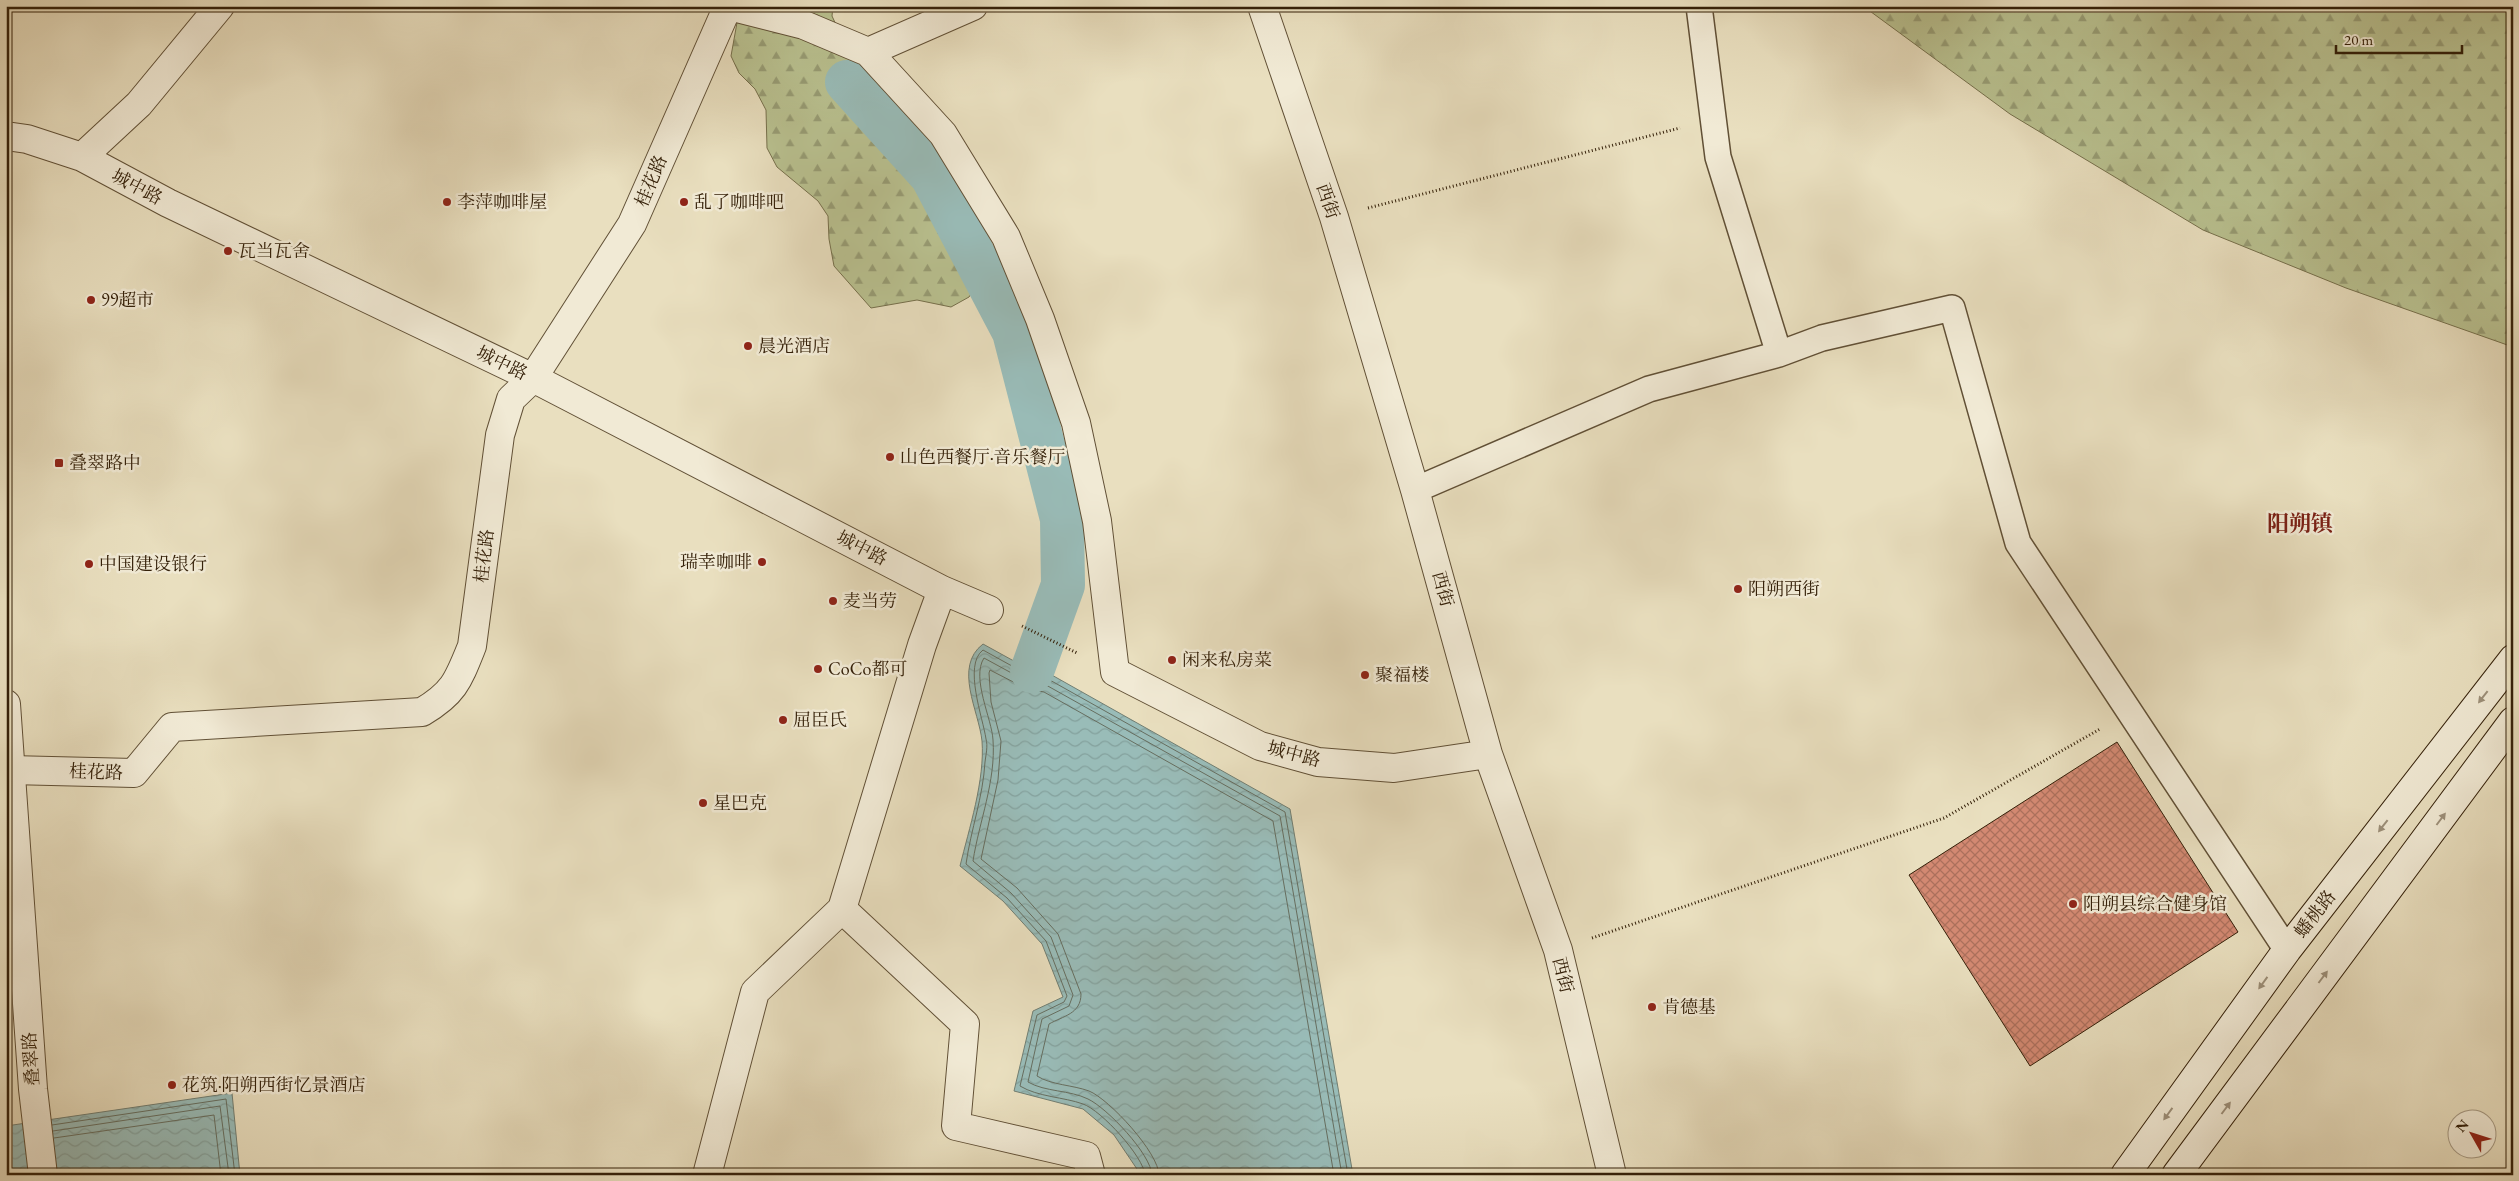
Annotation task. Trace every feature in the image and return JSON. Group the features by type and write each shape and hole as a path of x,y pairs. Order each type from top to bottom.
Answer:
{"street":[{"path":"82,156 139,104 220,6"},
{"path":"728,6 804,25 868,52 973,6"},
{"name":"桂花路","path":"10,770 134,773 172,727 422,712 445,698 461,674 472,646 500,435 511,399 533,378 632,224 728,6"},
{"name":"西街","path":"1262,6 1334,217 1415,490 1488,754 1558,950 1612,1175"},
{"name":"城中路","path":"868,52 944,134 1006,237 1040,319 1076,422 1093,503 1115,672 1260,746 1318,762 1394,768 1488,754"},
{"name":"城中路","path":"6,136 27,139 82,156 168,203 533,378 942,590 989,610"},
{"path":"708,1175 755,992 842,909 922,644 942,590"},
{"name":"蟠桃路","path":"2125,1175 2287,950 2513,659"},
{"name":"叠翠路","path":"6,704 33,1089 43,1175"},
{"path":"2176,1175 2513,722"},
{"path":"842,909 965,1024 956,1126 1086,1156 1091,1175"}],"lane":[{"path":"1699,6 1718,157 1779,354"},
{"path":"1415,490 1649,389 1779,354 1822,338 1952,308 2018,542 2287,950"}],"path":[{"path":"1334,217 1714,120"},
{"path":"1558,950 1944,818 2129,713"}],"green space":[{"path":"740,6 833,6 832,16 855,66 920,141 959,198 995,260 969,297 951,307 917,300 871,308 834,266 829,239 828,216 818,201 777,167 767,148 766,110 755,89 739,73 731,56"},
{"path":"1863,6 2513,6 2513,347 2346,288 2203,230 2010,114"}],"water":[{"path":"983,644 1032,671 1050,674 1290,809 1353,1175 1141,1175 1114,1135 1083,1109 1014,1091 1033,1011 1063,997 1042,944 1003,901 960,866 976,804 981,772 982,741 970,690 969,677 970,665 974,654"},
{"path":"232,1093 240,1175 6,1175 6,1126"}],"building":[{"name":"阳朔县综合健身馆","path":"2117,742 2238,932 2030,1066 1909,875"}],"waterway":[{"path":"847,82 932,176 1014,332 1062,519 1063,585 1032,671"}],"place":[{"name":"李萍咖啡屋","path":"447,202"},
{"name":"乱了咖啡吧","path":"684,202"},
{"name":"瓦当瓦舍","path":"228,251"},
{"name":"99超市","path":"91,300"},
{"name":"晨光酒店","path":"748,346"},
{"name":"山色西餐厅·音乐餐厅","path":"890,457"},
{"name":"叠翠路中","path":"59,463"},
{"name":"瑞幸咖啡","path":"762,562"},
{"name":"中国建设银行","path":"89,564"},
{"name":"阳朔西街","path":"1738,589"},
{"name":"麦当劳","path":"833,601"},
{"name":"闲来私房菜","path":"1172,660"},
{"name":"CoCo都可","path":"818,669"},
{"name":"聚福楼","path":"1365,675"},
{"name":"屈臣氏","path":"783,720"},
{"name":"星巴克","path":"703,803"},
{"name":"阳朔县综合健身馆","path":"2073,904"},
{"name":"肯德基","path":"1652,1007"},
{"name":"花筑·阳朔西街忆景酒店","path":"172,1085"}],"district":[{"name":"阳朔镇","path":"2300,523"}]}
